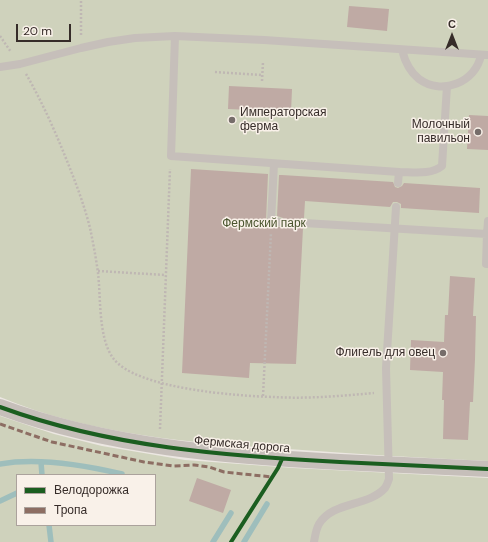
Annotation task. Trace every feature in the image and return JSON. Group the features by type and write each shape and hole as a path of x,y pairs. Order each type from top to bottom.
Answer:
{"street":[{"name":"Фермская дорога","path":"0,407 44,422 74,430 111,438 209,453 282,459 488,469"}],"lane":[{"path":"175,36 171,156 399,172 431,172 442,166 446,86"},
{"path":"0,67 20,64 81,48 122,40 175,36 264,40 485,55"},
{"path":"402,50 408,66 420,80 437,86 455,85 470,76 485,55"},
{"path":"274,164 275,221"},
{"path":"398,182 399,172"},
{"path":"314,542 318,525 324,518 337,510 374,496 385,488 389,479 386,368 396,207"},
{"path":"488,221 486,264 488,264"},
{"path":"304,223 487,234"}],"path":[{"path":"81,0 81,48"},
{"path":"0,36 20,64 33,87 50,122 78,190 90,227 98,271 103,335 107,348 114,359 125,369 143,377 162,383 207,392 274,397 308,397 386,392"},
{"path":"262,62 262,81"},
{"path":"215,72 262,75"},
{"path":"260,110 260,116"},
{"path":"160,446 165,275 171,156"},
{"path":"263,396 275,221"},
{"path":"98,271 165,275"},
{"path":"231,542 278,468 282,459"}],"green space":[{"name":"Фермский парк","path":"0,0 488,0 488,461 338,453 178,440 106,429 35,410 0,397"},
{"path":"0,416 54,434 102,446 185,460 293,468 488,478 488,542 0,542"}],"building":[{"path":"349,6 389,9 387,31 347,27"},
{"path":"229,86 292,89 291,112 228,109"},
{"path":"469,115 488,116 488,150 467,149"},
{"path":"191,169 268,174 266,221 270,226 281,227 284,223 283,218 277,216 279,175 393,182 395,187 398,188 404,183 480,188 479,213 401,208 401,204 397,202 393,202 390,207 305,201 304,218 301,218 299,222 299,226 303,228 296,364 250,363 249,378 182,373"},
{"name":"Флигель для овец","path":"450,276 475,278 473,316 476,316 475,359 473,402 470,402 468,440 443,439 443,372 410,370 411,340 444,342 445,315 448,315"},
{"path":"197,478 231,490 223,513 189,501"}],"waterway":[{"path":"0,464 30,461 61,463 122,474"},
{"path":"41,462 42,474"},
{"path":"0,501 16,493"},
{"path":"244,542 267,504"},
{"path":"213,542 231,513"},
{"path":"49,526 51,542"}],"marked path":[{"path":"0,424 52,442 144,462 173,466 194,465 209,467 224,472 272,477"}],"cycle path":[{"path":"0,407 41,421 83,432 211,453 297,460 488,469"},
{"path":"231,542 278,468 282,459"}],"place":[{"name":"Императорская ферма","path":"232,120"},
{"name":"Молочный павильон","path":"478,132"},
{"name":"Флигель для овец","path":"443,353"}]}
